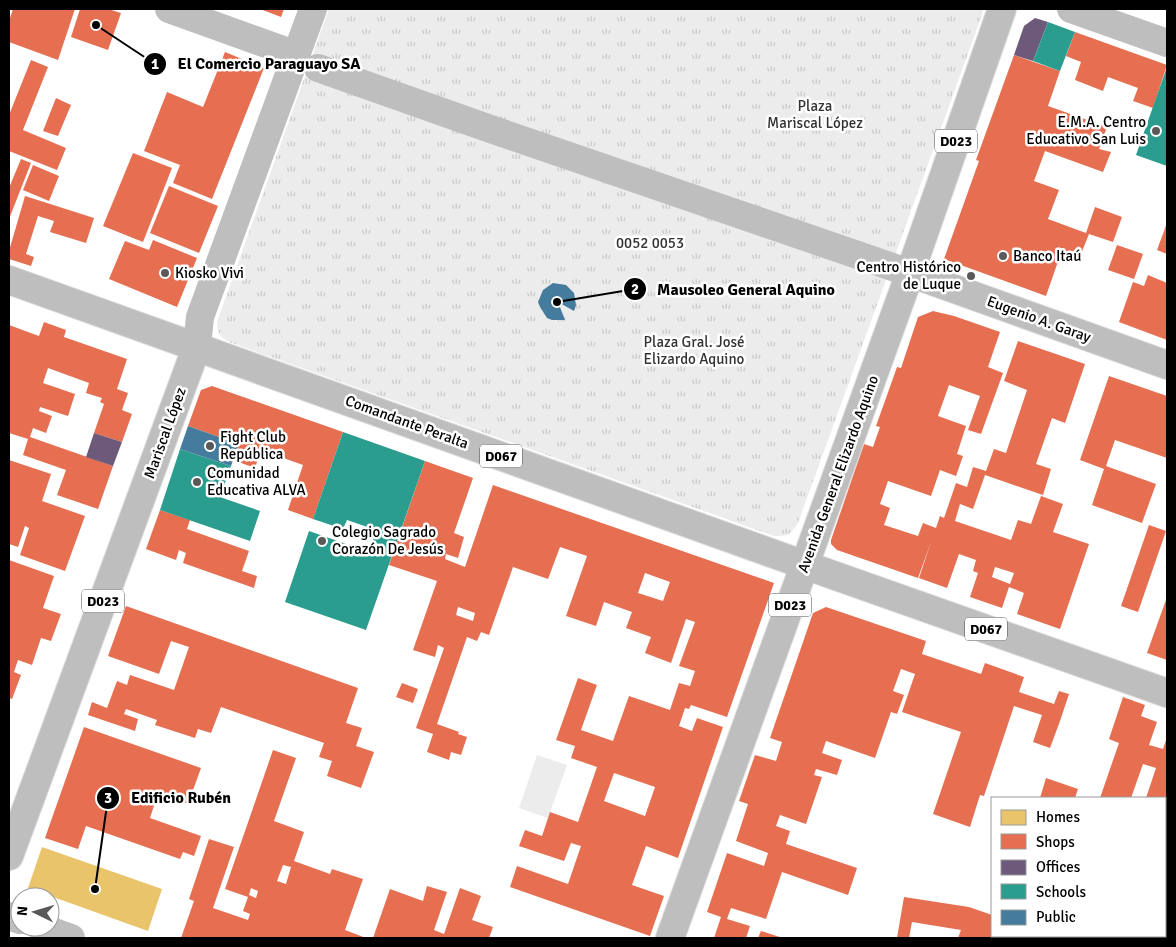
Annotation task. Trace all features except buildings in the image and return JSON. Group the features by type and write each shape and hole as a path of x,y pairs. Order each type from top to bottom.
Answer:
{"main road":[{"name":"Eugenio A. Garay","path":"169,9 492,129 910,272 1167,365"},
{"name":"Mariscal López","path":"9,856 197,346 200,317 308,61 313,9"},
{"name":"Avenida General Elizardo Aquino","path":"670,938 910,272 1002,9"},
{"path":"1071,9 1167,43"},
{"name":"Comandante Peralta","path":"9,280 805,565"},
{"name":"D067","path":"805,565 1167,693"}],"green space":[{"name":"0052 0053","path":"329,9 983,9 798,523 791,532 786,535 774,536 229,342 221,336 217,327 218,319"},
{"path":"537,755 567,765 548,818 519,808"}],"place":[{"name":"El Comercio Paraguayo SA","path":"96,25"},
{"name":"E.M.A. Centro Educativo San Luis","path":"1156,131"},
{"name":"Banco Itaú","path":"1003,256"},
{"name":"Kiosko Vivi","path":"165,273"},
{"name":"Centro Histórico de Luque","path":"971,276"},
{"name":"Mausoleo General Aquino","path":"557,302"},
{"name":"Fight Club República","path":"210,446"},
{"name":"Comunidad Educativa ALVA","path":"197,482"},
{"name":"Colegio Sagrado Corazón De Jesús","path":"322,541"},
{"name":"Edificio Rubén","path":"95,889"}],"park label":[{"name":"Plaza Mariscal López","path":"815,114"},
{"name":"Plaza Gral. José Elizardo Aquino","path":"694,350"}]}
